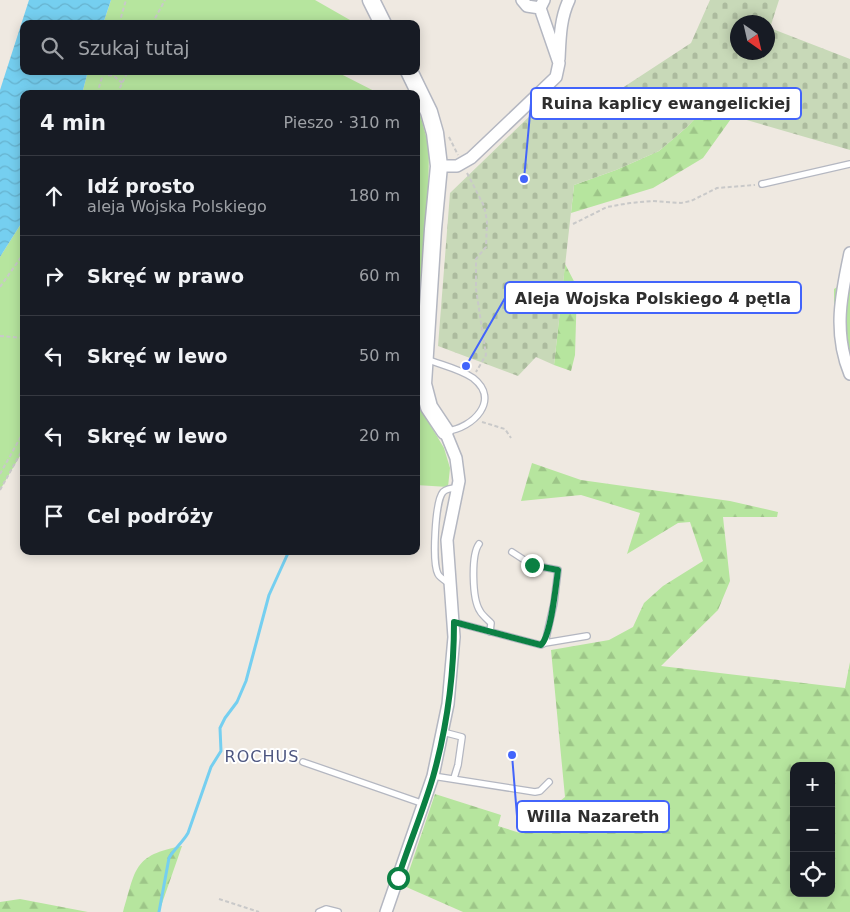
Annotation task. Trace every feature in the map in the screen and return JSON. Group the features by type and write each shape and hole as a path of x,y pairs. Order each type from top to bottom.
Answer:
{"street":[{"path":"370,0 381,20"},
{"path":"522,0 527,6 542,4 559,63"},
{"path":"439,166 451,167 463,164 556,77 562,23 569,0"},
{"path":"411,75 418,90"},
{"path":"386,912 433,776 443,732 451,675 454,622 448,540 451,514 458,488 456,458 445,431 436,420 426,398 423,384 439,166 435,133 429,112 420,94"},
{"path":"850,253 842,292 840,316 840,340 850,374"}],"lane":[{"path":"762,184 850,164"},
{"path":"424,359 456,370 472,378 482,390 484,397 481,412 475,419 461,428 445,431"},
{"path":"479,544 475,549 474,578 477,604 490,623 490,632"},
{"path":"512,552 532,565 558,570 554,603 544,642"},
{"path":"454,622 541,645 544,642 587,636"},
{"path":"443,732 462,736 454,778"},
{"path":"303,762 424,804"},
{"path":"433,776 535,792 549,782"},
{"path":"319,912 326,909 338,912"}],"path":[{"path":"120,20 126,0"},
{"path":"154,20 165,0"},
{"path":"98,90 103,75"},
{"path":"111,75 122,83"},
{"path":"119,90 126,75"},
{"path":"463,164 484,206 487,222 486,247 476,259 476,289 486,355 472,378"},
{"path":"573,224 607,207 652,201 681,203 691,201 717,188 762,184"},
{"path":"0,288 20,259"},
{"path":"0,336 20,338"},
{"path":"481,422 505,429 511,438"},
{"path":"0,474 20,438"},
{"path":"0,490 20,455"},
{"path":"219,899 259,912"}],"green space":[{"path":"111,0 315,0 350,20 104,20"},
{"path":"710,0 779,0 774,15 730,15 730,60 775,60 775,30 850,59 850,150 705,108 687,127 659,151 616,170 574,185 554,365 536,357 518,376 438,346 450,193 537,109 581,115 691,43"},
{"path":"87,75 343,75 372,90 83,90"},
{"path":"705,108 733,116 703,158 653,188 571,213 574,185 616,170 659,151 687,127"},
{"path":"420,114 429,147 428,203 422,285 420,287"},
{"path":"20,225 20,456 0,490 0,257"},
{"path":"565,264 577,287 575,355 571,371 554,365"},
{"path":"850,279 850,364 844,321 834,318 834,289"},
{"path":"420,408 444,448 450,468 448,487 420,485"},
{"path":"532,463 581,480 730,501 778,512 777,517 723,517 730,581 718,610 661,666 845,688 850,662 850,912 463,912 404,886 435,794 501,815 498,826 520,833 565,797 551,650 609,640 633,627 644,603 663,586 703,561 690,522 678,523 627,554 640,513 581,495 521,501"},
{"path":"182,846 159,912 123,912 134,875 139,866 154,854"},
{"path":"20,899 88,912 0,912 0,902"}],"water":[{"path":"29,0 111,0 104,20 23,20"},
{"path":"20,28 20,75 87,75 83,90 20,90 20,225 0,257 0,90"}],"waterway":[{"path":"159,912 169,858 188,833 211,767 221,751 220,728 237,702 246,681 269,595 287,555"}],"place":[{"name":"Ruina kaplicy ewangelickiej","path":"524,179"},
{"name":"Aleja Wojska Polskiego 4 pętla","path":"466,366"},
{"name":"Willa Nazareth","path":"512,755"}],"district":[{"name":"ROCHUS","path":"262,756"}],"route":[{"path":"398,878 433,776 443,732 451,675 454,622 541,645 547,636 558,570 532,565"}]}
